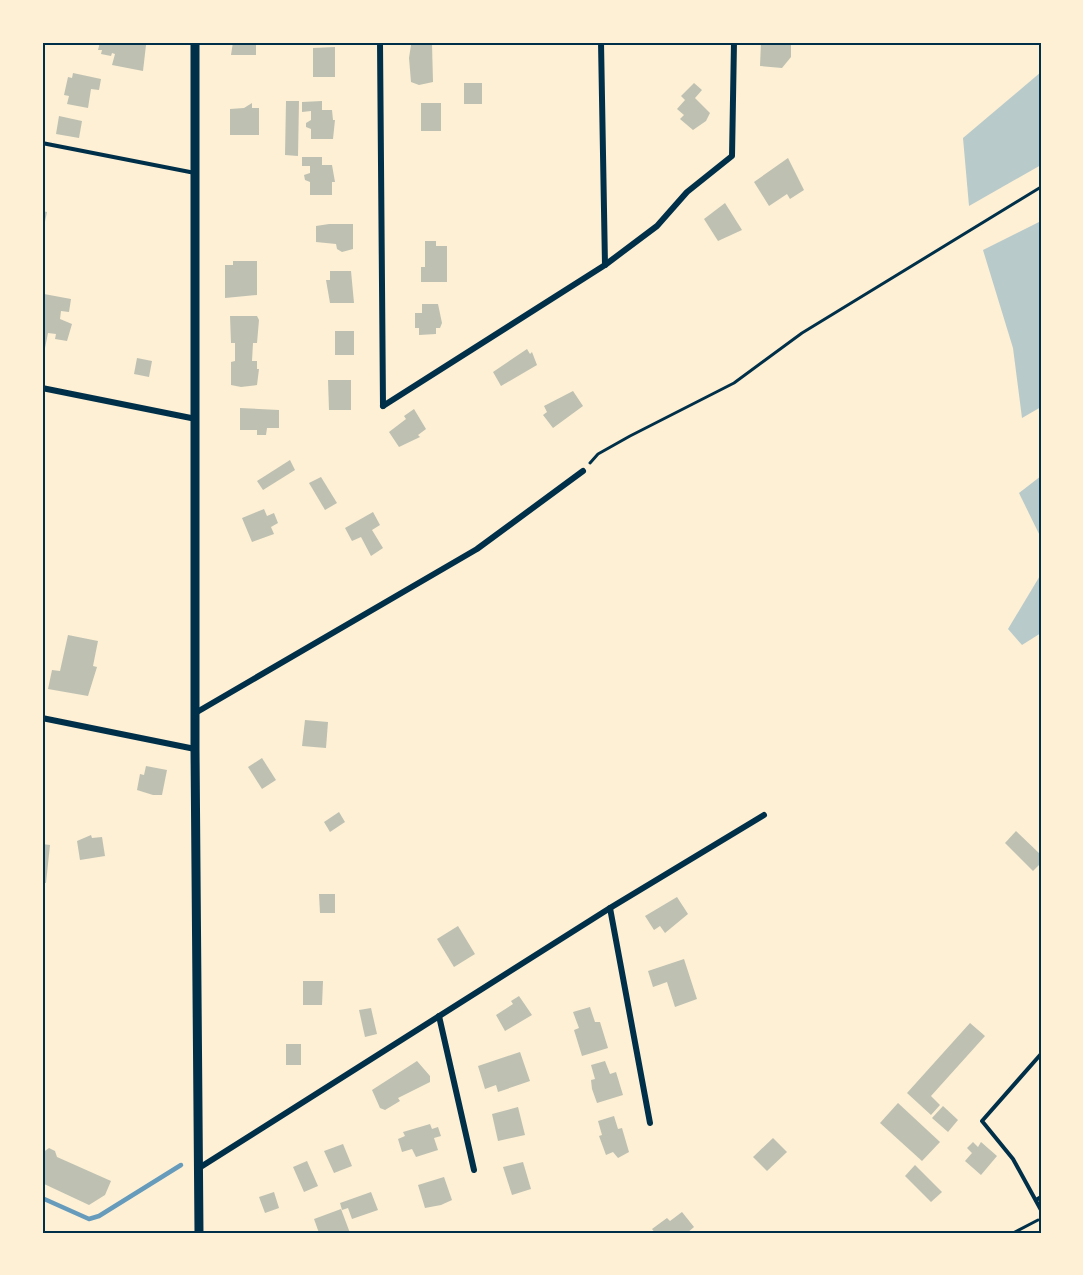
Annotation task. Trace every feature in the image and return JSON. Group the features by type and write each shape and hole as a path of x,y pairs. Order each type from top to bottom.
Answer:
{"street":[{"path":"195,42 197,712 195,749 199,1233"},
{"path":"380,42 383,406 605,265 657,226 687,192 732,156 734,42"},
{"path":"601,42 605,265"},
{"path":"42,388 196,419"},
{"path":"197,712 477,549 583,471"},
{"path":"42,718 195,749"},
{"path":"199,1168 610,908 764,815"},
{"path":"610,908 650,1123"},
{"path":"439,1016 474,1170"}],"lane":[{"path":"42,143 196,174"},
{"path":"1041,1054 982,1121 1013,1159 1041,1210"},
{"path":"1036,1200 1041,1197"}],"path":[{"path":"583,471 598,454 734,383 802,333 1041,187"},
{"path":"1013,1233 1041,1218"}],"shaded area":[{"path":"1041,72 1041,165 969,206 963,138"},
{"path":"1041,221 1041,407 1022,418 1013,348 983,250"},
{"path":"1041,476 1041,538 1019,493"},
{"path":"1041,574 1041,633 1022,645 1008,629"}],"building":[{"path":"100,42 146,45 143,71 112,65 115,54 112,53 111,56 101,54 102,50 98,50"},
{"path":"233,42 256,42 256,55 231,55"},
{"path":"761,42 791,42 791,57 782,68 760,66"},
{"path":"432,44 433,82 419,85 411,82 409,58 411,45"},
{"path":"335,47 335,77 313,77 313,48"},
{"path":"73,73 101,79 99,90 91,89 88,108 67,104 69,96 64,95 68,77 72,78"},
{"path":"464,83 482,83 482,104 464,104"},
{"path":"694,83 702,90 695,98 710,113 706,121 693,130 680,119 684,115 677,109 685,100 681,96"},
{"path":"286,101 299,101 298,156 285,155"},
{"path":"322,101 322,110 332,110 333,120 335,120 333,139 311,139 311,129 306,127 306,123 311,120 311,111 302,112 302,102"},
{"path":"252,103 252,108 259,108 259,135 230,135 230,109 244,108"},
{"path":"421,103 441,103 441,131 421,131"},
{"path":"59,116 82,121 79,138 56,134"},
{"path":"302,157 322,157 322,165 332,165 335,182 332,182 332,195 310,195 310,182 305,180 304,175 310,173 310,166 302,166"},
{"path":"788,158 804,190 790,199 787,194 769,206 754,182"},
{"path":"725,203 742,230 718,241 704,219"},
{"path":"42,211 47,212 43,231 42,231"},
{"path":"353,224 353,249 342,252 337,249 336,244 316,242 316,226"},
{"path":"425,241 436,241 436,246 447,246 447,282 421,282 421,267 425,267"},
{"path":"233,261 257,261 257,295 225,298 225,265 233,265"},
{"path":"330,271 351,271 354,303 330,303 326,280 330,280"},
{"path":"44,294 71,299 69,312 61,311 60,319 72,324 67,341 55,339 56,334 48,333 45,348 42,348"},
{"path":"422,304 438,304 442,323 440,328 436,328 436,334 419,335 419,328 415,328 415,313 422,313"},
{"path":"230,316 257,316 259,320 257,343 253,343 252,361 257,361 257,369 259,369 257,385 241,387 231,385 231,362 235,361 235,343 231,343"},
{"path":"335,331 354,331 354,355 335,355"},
{"path":"527,349 530,354 532,352 537,365 501,386 493,372"},
{"path":"137,358 152,361 149,377 134,374"},
{"path":"328,380 351,380 351,410 329,410"},
{"path":"573,391 583,406 553,428 543,415 547,412 544,406"},
{"path":"240,408 279,410 279,428 267,428 266,435 257,435 257,430 240,430"},
{"path":"414,409 426,429 418,435 420,437 399,447 389,432 406,419 404,416"},
{"path":"290,460 295,470 263,490 257,481"},
{"path":"321,477 337,503 325,510 309,483"},
{"path":"264,509 267,516 274,513 278,523 271,527 274,534 252,542 242,518"},
{"path":"373,512 380,525 372,530 383,548 371,556 361,537 352,541 345,528"},
{"path":"68,635 98,641 93,666 97,667 88,696 48,689 52,670 60,671"},
{"path":"305,720 328,722 326,748 302,746"},
{"path":"262,758 276,780 262,789 248,767"},
{"path":"146,766 167,770 162,795 137,790 140,774 144,775"},
{"path":"339,812 345,822 330,832 324,822"},
{"path":"1016,831 1041,855 1041,863 1033,871 1005,843"},
{"path":"91,835 92,838 102,837 105,856 80,860 77,841"},
{"path":"42,844 50,845 46,883 42,883"},
{"path":"319,894 335,894 335,913 320,913"},
{"path":"677,897 688,914 665,933 660,926 654,930 645,916"},
{"path":"458,926 475,954 454,967 437,939"},
{"path":"684,959 697,999 675,1007 667,982 653,987 648,971"},
{"path":"303,981 323,981 322,1005 303,1005"},
{"path":"519,996 532,1015 505,1031 496,1015 513,1004 511,1001"},
{"path":"590,1007 595,1022 600,1022 608,1048 582,1056 574,1030 579,1028 573,1012"},
{"path":"371,1008 377,1034 365,1037 359,1010"},
{"path":"970,1023 985,1036 931,1096 940,1105 931,1115 907,1093"},
{"path":"286,1044 301,1044 301,1065 286,1065"},
{"path":"520,1052 530,1081 498,1092 496,1085 485,1089 478,1066"},
{"path":"417,1061 430,1076 430,1082 398,1098 400,1101 385,1110 380,1108 372,1090"},
{"path":"605,1061 610,1074 616,1072 623,1095 597,1103 592,1089 591,1080 595,1079 591,1065"},
{"path":"898,1103 940,1142 922,1161 880,1123"},
{"path":"943,1106 958,1120 948,1132 932,1118"},
{"path":"518,1107 525,1135 498,1141 492,1114"},
{"path":"614,1116 618,1129 622,1128 629,1152 618,1158 613,1152 606,1155 599,1136 602,1135 598,1121"},
{"path":"430,1124 432,1129 438,1127 441,1136 434,1138 438,1150 416,1157 412,1149 402,1152 398,1139 405,1136 403,1132"},
{"path":"773,1138 787,1152 767,1171 753,1157"},
{"path":"973,1142 978,1147 981,1142 997,1156 981,1175 965,1161 972,1153 967,1148"},
{"path":"343,1144 352,1166 334,1173 324,1151"},
{"path":"49,1148 55,1151 57,1157 111,1181 105,1195 89,1205 42,1183 42,1153"},
{"path":"307,1161 318,1186 304,1192 293,1167"},
{"path":"523,1162 531,1189 512,1195 503,1167"},
{"path":"915,1165 942,1192 931,1202 905,1176"},
{"path":"444,1177 452,1200 425,1208 418,1185"},
{"path":"274,1192 279,1208 265,1213 259,1197"},
{"path":"371,1192 378,1210 352,1219 348,1208 342,1210 340,1203"},
{"path":"341,1209 350,1233 319,1233 314,1219"},
{"path":"682,1212 694,1227 687,1233 655,1233 652,1229 667,1218 670,1221"}],"waterway":[{"path":"42,1198 89,1219 99,1216 181,1165"}]}
